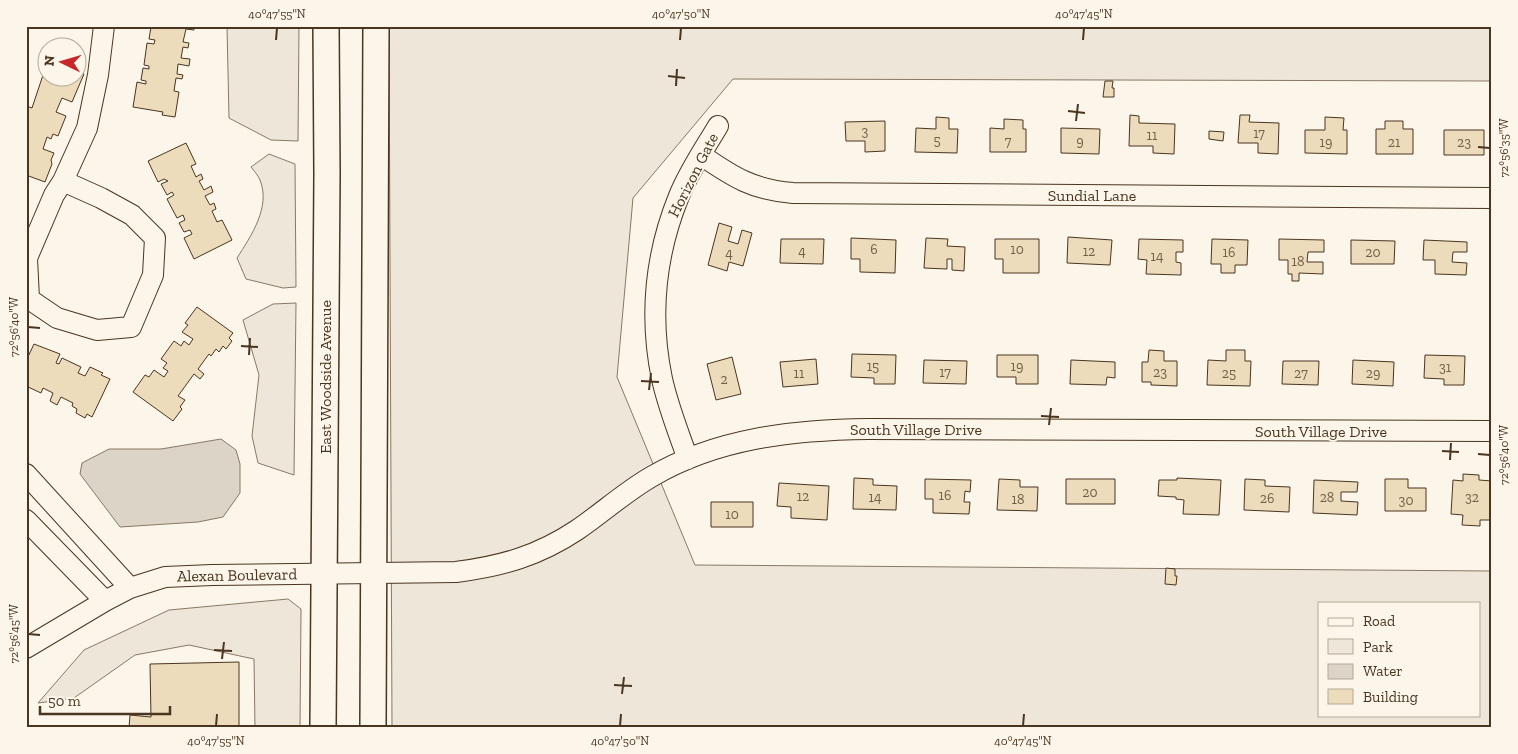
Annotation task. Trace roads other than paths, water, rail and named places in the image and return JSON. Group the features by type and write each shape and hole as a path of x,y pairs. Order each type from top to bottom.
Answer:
{"main road":[{"name":"East Woodside Avenue","path":"323,728 327,174 326,26"},
{"path":"373,728 376,26"}],"street":[{"path":"63,181 101,198 132,215 155,238 153,275 131,327 97,330 56,318 29,299 28,258 54,196 63,181 87,128 98,75 104,26"},
{"name":"Horizon Gate","path":"688,459 669,407 657,352 654,318 656,283 669,224 680,194 718,126"},
{"name":"Sundial Lane","path":"701,154 755,187 775,192 1492,198"},
{"name":"South Village Drive","path":"374,573 456,572 482,569 512,562 547,548 575,531 650,477 688,459 721,447 788,433 832,430 1492,431"},
{"path":"26,474 130,588"},
{"path":"26,520 105,600"},
{"name":"Alexan Boulevard","path":"26,648 105,600 130,588 165,577 374,573"}],"water":[{"path":"221,439 236,450 240,464 240,493 223,517 198,522 120,527 80,474 82,463 109,449 161,449"}]}
